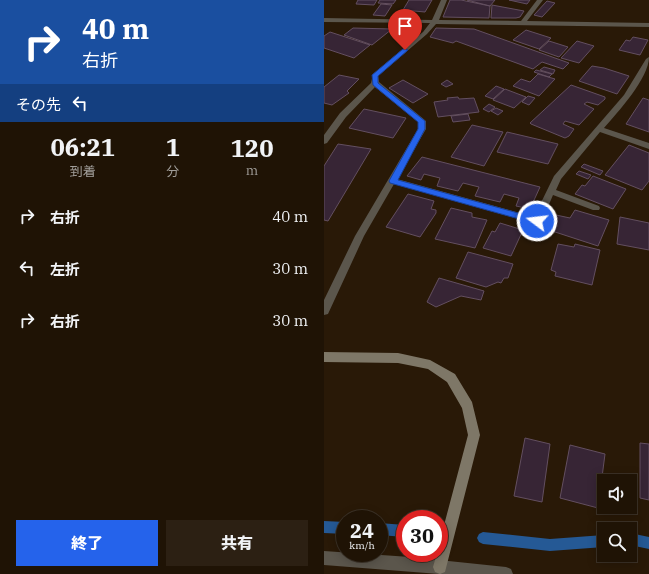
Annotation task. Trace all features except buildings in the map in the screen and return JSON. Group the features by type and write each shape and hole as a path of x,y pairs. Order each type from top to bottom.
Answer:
{"street":[{"path":"324,141 343,115 375,83 375,75 425,33 435,21 444,0"},
{"path":"523,23 540,0"},
{"path":"324,20 649,25"},
{"path":"393,181 537,221 557,178 627,96 649,59"},
{"path":"324,311 360,236 422,129 422,121 375,83"},
{"path":"599,129 649,146"},
{"path":"551,191 596,208"},
{"path":"324,357 398,358 430,364 451,378 468,406 474,435 439,570"},
{"path":"324,558 439,570 506,574"}],"waterway":[{"path":"324,527 336,528"},
{"path":"388,530 396,530"},
{"path":"483,538 550,545 597,542"},
{"path":"637,540 649,543"}],"route":[{"path":"405,50 375,75 375,83 422,121 422,129 393,181 537,221"}]}
